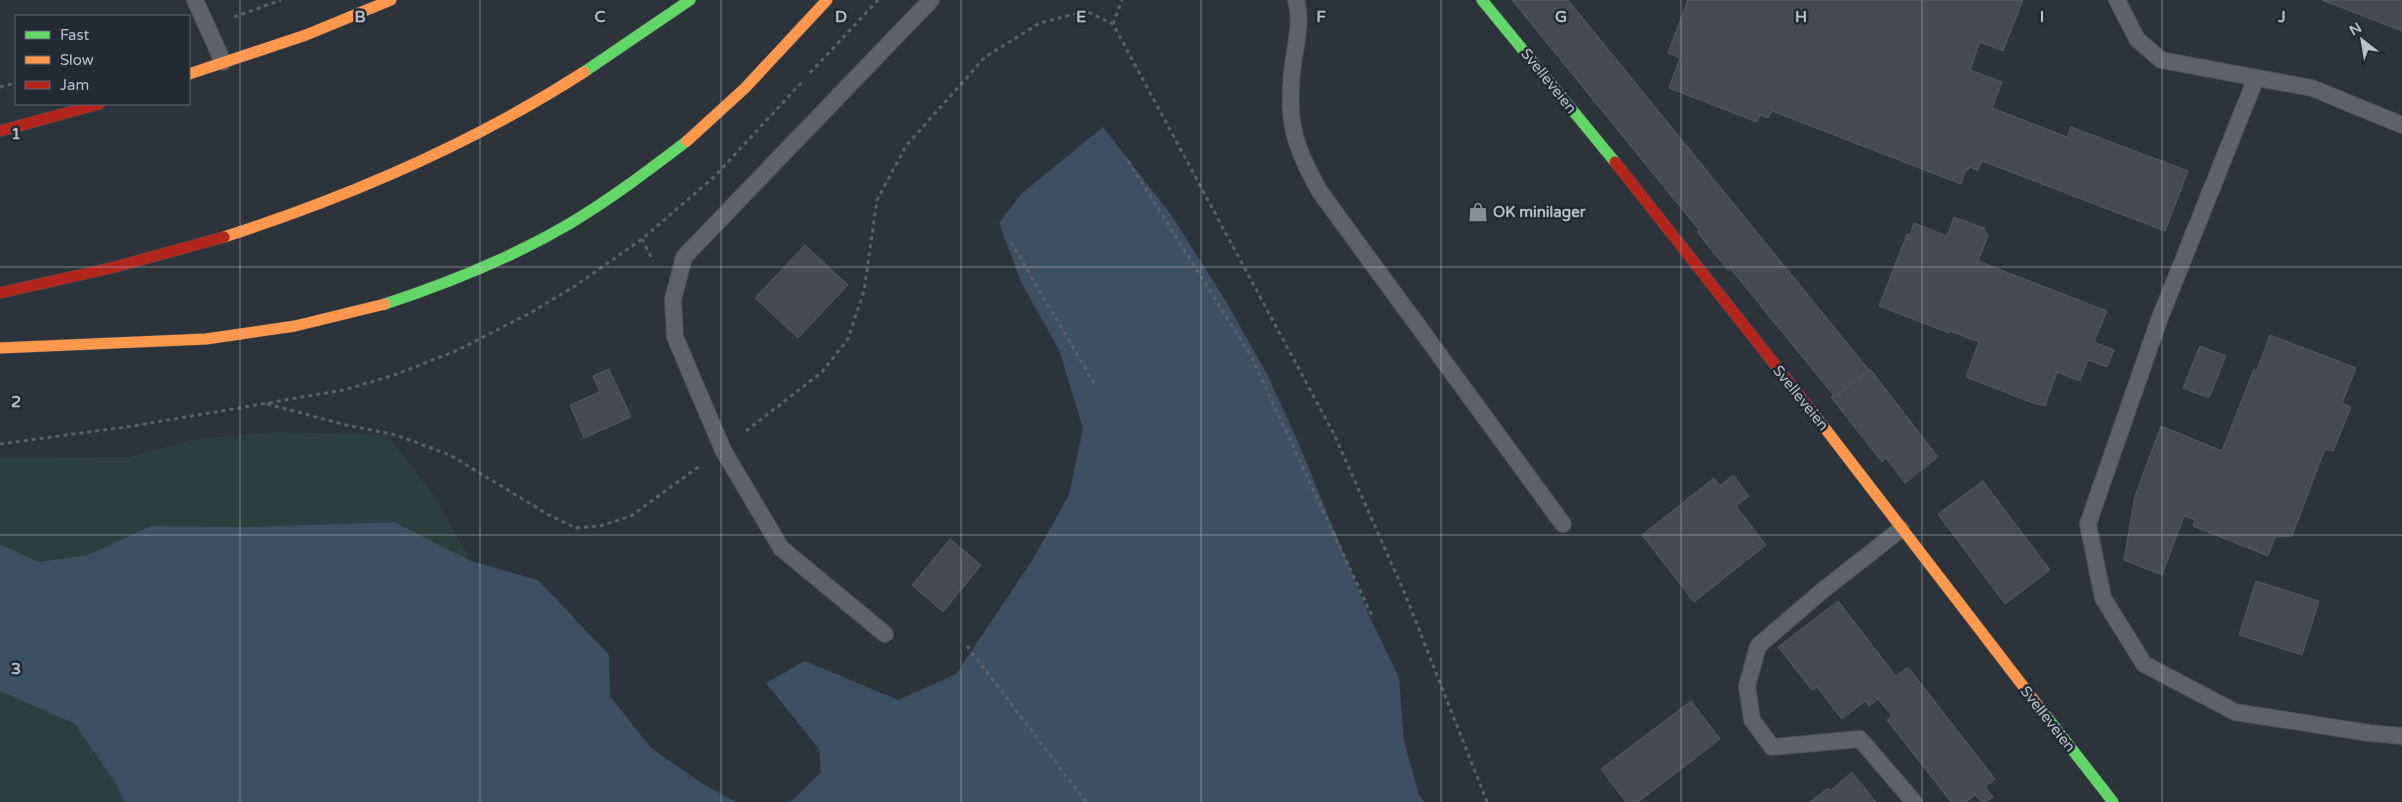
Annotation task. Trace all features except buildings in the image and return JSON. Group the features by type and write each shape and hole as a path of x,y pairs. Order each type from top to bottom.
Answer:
{"main road":[{"path":"190,74 306,35 391,0"},
{"path":"0,293 184,250 257,228 344,195 418,163 492,126 569,82 690,0"},
{"path":"0,348 205,339 289,327 356,312 421,292 492,264 550,235 628,185 694,135 760,73 827,0"},
{"name":"Svelleveien","path":"1482,0 1603,147 1832,435 1901,529 2113,802"},
{"path":"0,131 95,105"}],"lane":[{"path":"195,0 223,62"},
{"path":"885,634 781,548 723,450 675,337 673,299 684,257 931,0"},
{"path":"1296,0 1300,14 1291,86 1291,124 1301,158 1320,192 1563,524"},
{"path":"2116,0 2136,39 2161,60 2312,88 2402,124"},
{"path":"2256,78 2159,320 2088,524 2103,598 2144,664 2235,712 2369,733 2402,736"},
{"path":"1901,529 1822,591 1758,646 1748,686 1752,720 1772,747 1860,739 1914,802"}],"path":[{"path":"1113,24 1122,0"},
{"path":"267,404 346,425 396,435 450,455 549,515 576,528 600,526 631,516 723,450 822,372 848,339 864,291 877,200 906,146 985,57 1040,23 1086,11 1113,24 1334,434 1405,594 1487,802"},
{"path":"0,87 15,83"},
{"path":"1128,161 1251,356 1372,616"},
{"path":"1011,242 1094,383"},
{"path":"967,646 1086,802"}],"green space":[{"path":"276,432 387,435 433,494 471,561 394,522 249,527 151,526 88,555 38,562 0,544 0,458 128,457 195,439"},
{"path":"0,691 75,724 116,784 124,802 0,802"}],"water":[{"path":"1103,127 1172,216 1227,303 1268,376 1299,444 1368,613 1399,678 1404,741 1419,795 1424,802 788,802 793,800 821,772 819,749 766,683 805,661 898,700 956,674 1033,559 1069,495 1083,428 1059,350 1021,282 999,223 1021,194"},
{"path":"394,522 471,561 538,580 609,655 610,696 651,748 703,784 736,802 124,802 116,784 75,724 0,691 0,544 38,562 88,555 151,526 249,527"}],"traffic: fast":[{"path":"584,72 690,0"},
{"path":"1482,0 1615,162"},
{"path":"385,304 479,269 525,248 585,214 687,141"},
{"path":"2043,712 2113,802"}],"traffic: slow":[{"path":"190,74 306,35 391,0"},
{"path":"687,141 745,88 827,0"},
{"path":"224,237 318,204 410,166 498,122 584,72"},
{"path":"0,348 206,339 295,326 385,304"},
{"path":"1814,414 2043,712"}],"traffic: jam":[{"path":"0,131 95,105"},
{"path":"1615,162 1814,414"},
{"path":"0,293 115,267 224,237"}],"place":[{"name":"OK minilager","path":"1478,212"}]}
